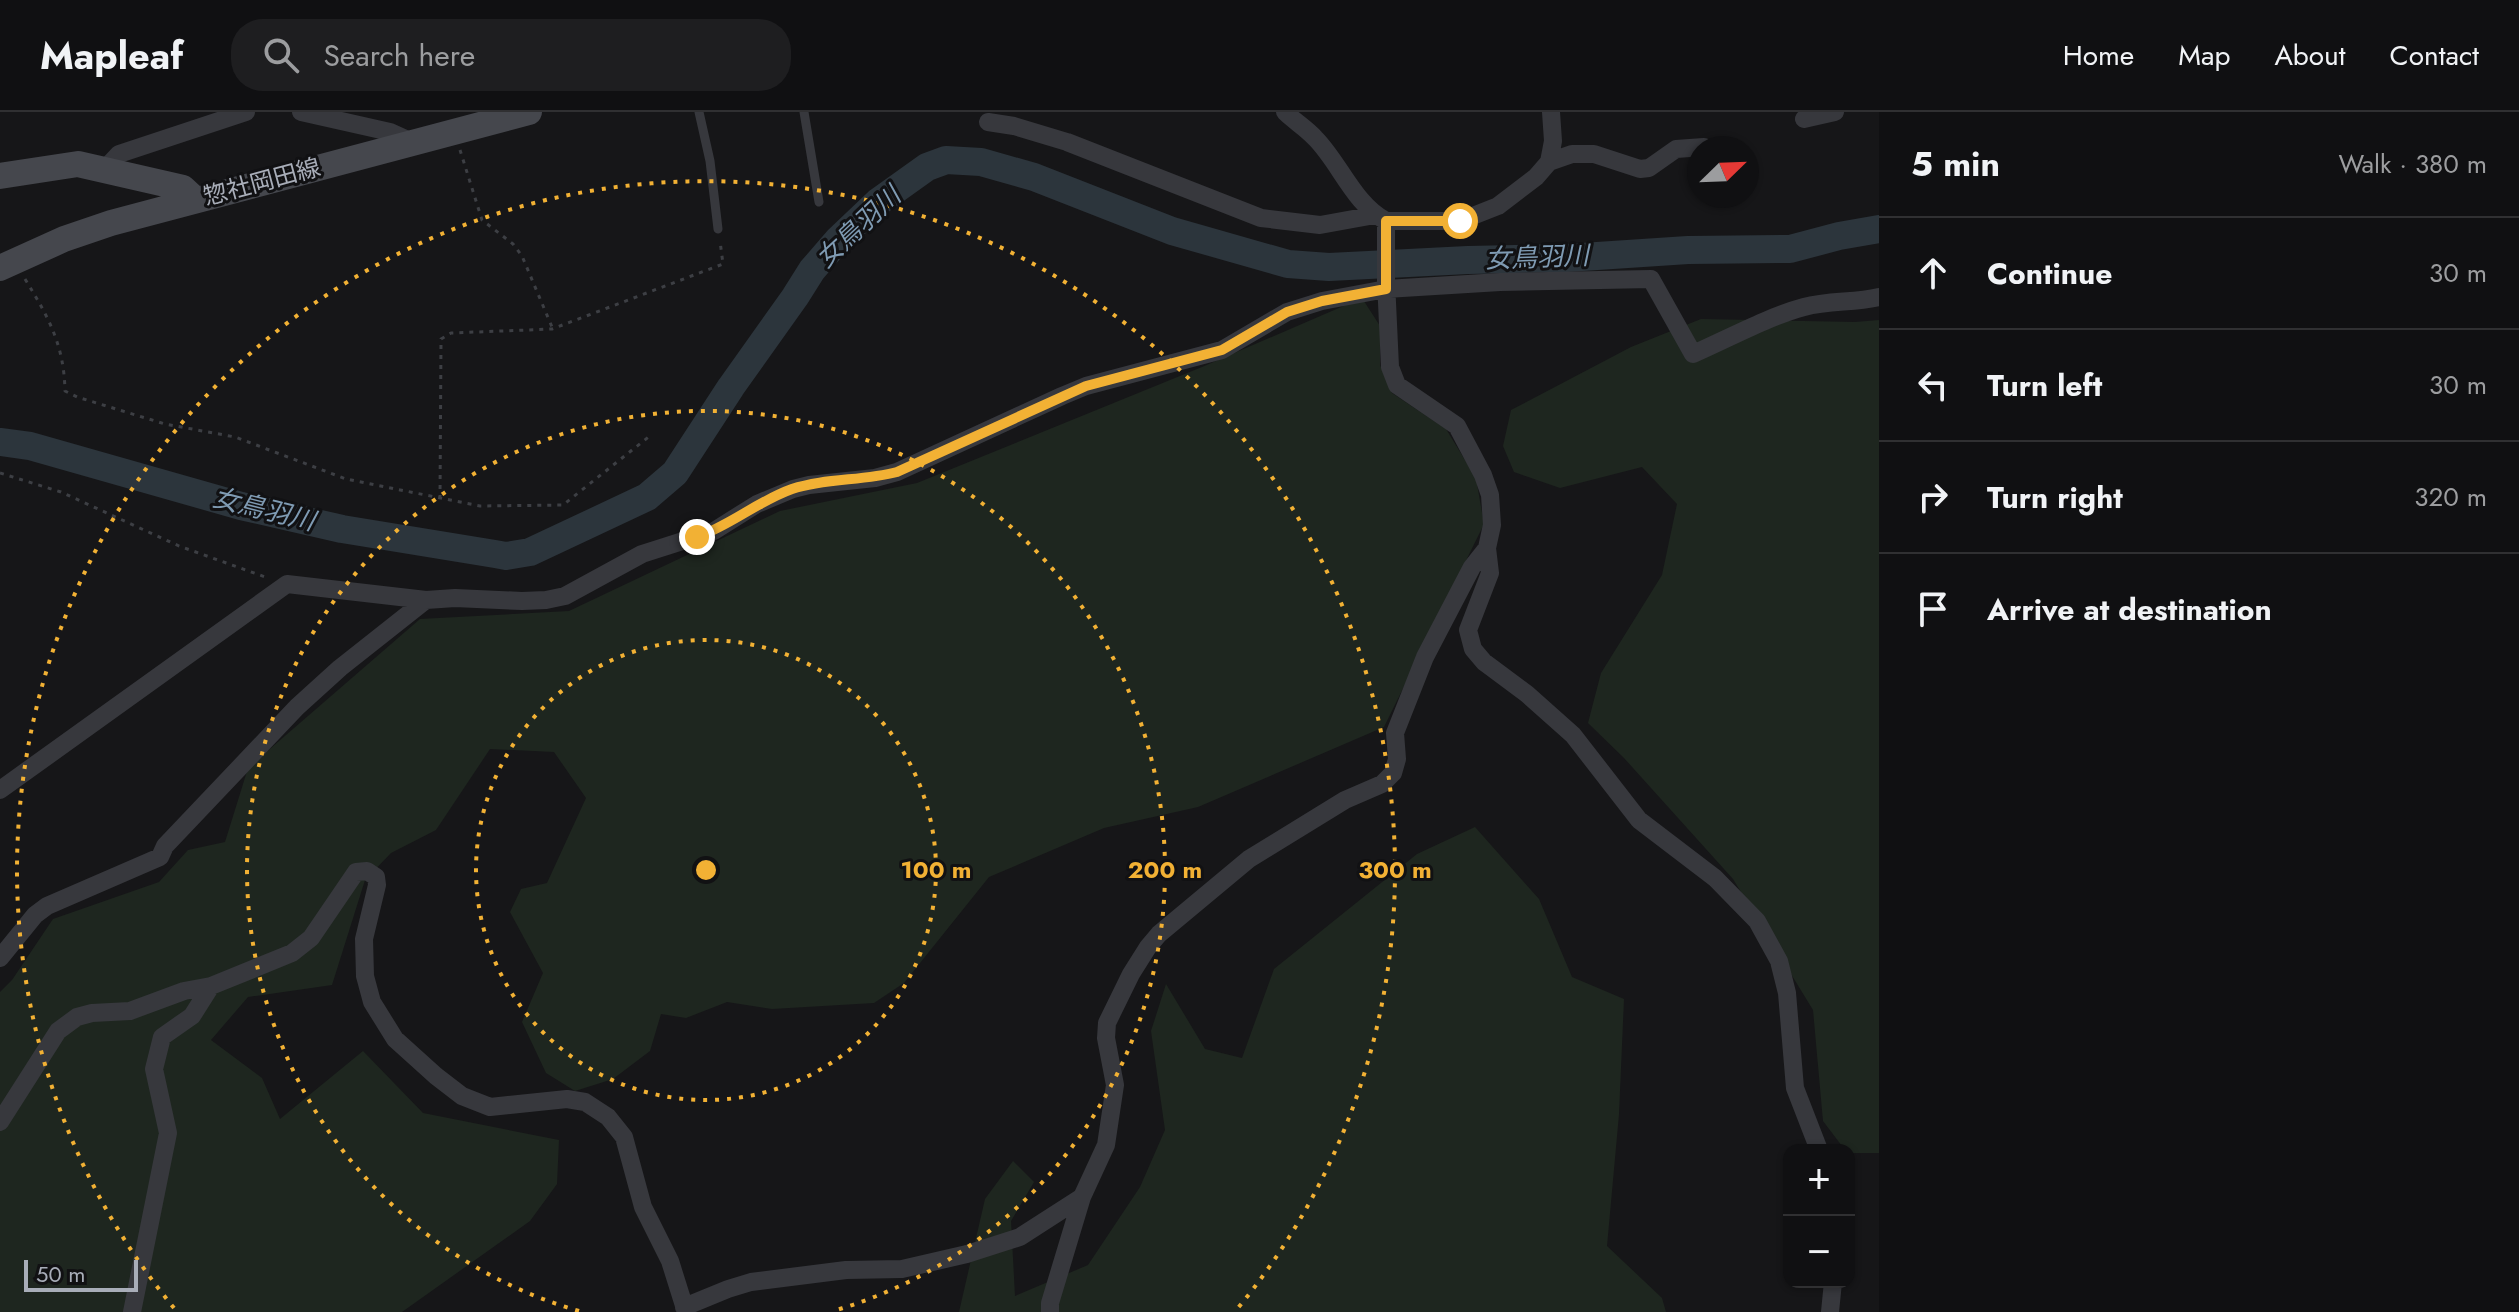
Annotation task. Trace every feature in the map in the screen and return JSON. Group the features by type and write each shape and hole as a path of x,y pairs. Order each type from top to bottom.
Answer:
{"main road":[{"name":"惣社岡田線","path":"7,264 111,223 529,112"},
{"path":"0,176 78,164 183,188 196,200"}],"street":[{"path":"105,169 119,154 246,112"},
{"path":"301,112 390,132 412,142"},
{"path":"1285,112 1316,138 1347,182 1382,220 1390,367 1397,385 1457,426 1483,475 1490,495 1492,525 1487,548 1490,573 1468,630 1473,649 1484,662 1527,694 1573,735 1639,820 1715,878 1757,921 1779,961 1787,993 1795,1088 1817,1144"},
{"path":"1549,162 1553,141 1551,112"},
{"path":"1804,119 1835,112"},
{"path":"988,122 1014,126 1067,142 1261,218 1320,225 1382,220 1460,221 1498,206 1536,177 1549,162 1572,154 1594,154 1640,169 1649,168 1676,149 1687,148"},
{"path":"0,790 287,584 426,600 522,601 565,596 629,559 714,531 757,504 793,489 897,472 1086,386 1222,350 1287,312 1322,301 1386,285 1651,279 1693,354 1800,308 1828,301 1862,301 1879,297"},
{"path":"1050,1312 1050,1303 1082,1197 1106,1145 1115,1085 1106,1038 1107,1023 1131,974 1159,934 1249,859 1345,800 1382,784 1393,773 1397,759 1395,733 1425,657 1472,567 1487,548"},
{"path":"0,958 35,915 47,906 160,857 165,846 297,707 340,668 426,600"},
{"path":"0,1122 58,1031 67,1023 92,1013 130,1011 184,991 211,986 292,953 311,938 356,872 367,871 376,877 377,885 364,939 365,976 372,1002 395,1039 462,1096 490,1107 567,1099 585,1102 608,1117 624,1137 643,1207 670,1261 685,1309 751,1282 846,1270 902,1269 967,1254 1020,1237 1082,1197"},
{"path":"132,1312 168,1133 154,1069 162,1037 192,1016 211,986"},
{"path":"1830,1312 1832,1288"}],"lane":[{"path":"699,112 710,161 718,229"},
{"path":"804,112 819,202"}],"path":[{"path":"455,131 482,220 513,244 522,256 552,329"},
{"path":"440,499 441,339 451,333 552,329 723,264 718,229"},
{"path":"7,264 47,314 64,362 65,391 165,424 235,437 346,479 480,506 563,505 651,435"},
{"path":"0,473 61,492 179,546 287,584"}],"shaded area":[{"path":"1362,298 1380,326 1380,365 1392,393 1446,429 1476,478 1484,524 1384,727 1198,807 1104,828 989,877 904,983 874,1003 772,1009 727,1002 686,1018 661,1014 650,1051 613,1079 575,1091 546,1073 522,1022 543,973 510,912 521,889 547,883 586,798 554,752 490,749 436,830 391,853 365,880 332,985 248,997 211,1040 262,1078 280,1119 363,1051 423,1113 559,1140 557,1184 530,1221 402,1312 0,1312 0,992 12,980 53,919 159,882 188,850 225,842 248,768 420,619 569,611 780,511 917,483"},
{"path":"1701,319 1879,320 1879,1153 1855,1153 1855,1144 1840,1144 1823,1121 1813,1010 1733,879 1624,758 1588,723 1601,673 1662,575 1677,504 1642,467 1560,488 1514,472 1503,446 1511,410 1631,347"},
{"path":"1475,827 1539,899 1572,977 1624,999 1619,1114 1607,1246 1662,1298 1666,1312 959,1312 985,1199 1013,1161 1034,1182 1011,1221 1015,1296 1088,1265 1140,1187 1165,1130 1151,1031 1166,984 1205,1049 1242,1058 1274,969 1417,854"}],"waterway":[{"name":"女鳥羽川","path":"0,442 30,446 241,506 342,529 506,556 530,552 647,497 675,473 812,270 878,202 927,167 946,160 981,162 1034,177 1172,231 1288,264 1329,267 1688,250 1790,249 1879,229"}],"route":[{"path":"697,537 714,531 757,504 793,489 897,472 1086,386 1222,350 1287,312 1322,301 1386,289 1386,221 1460,221"}]}
